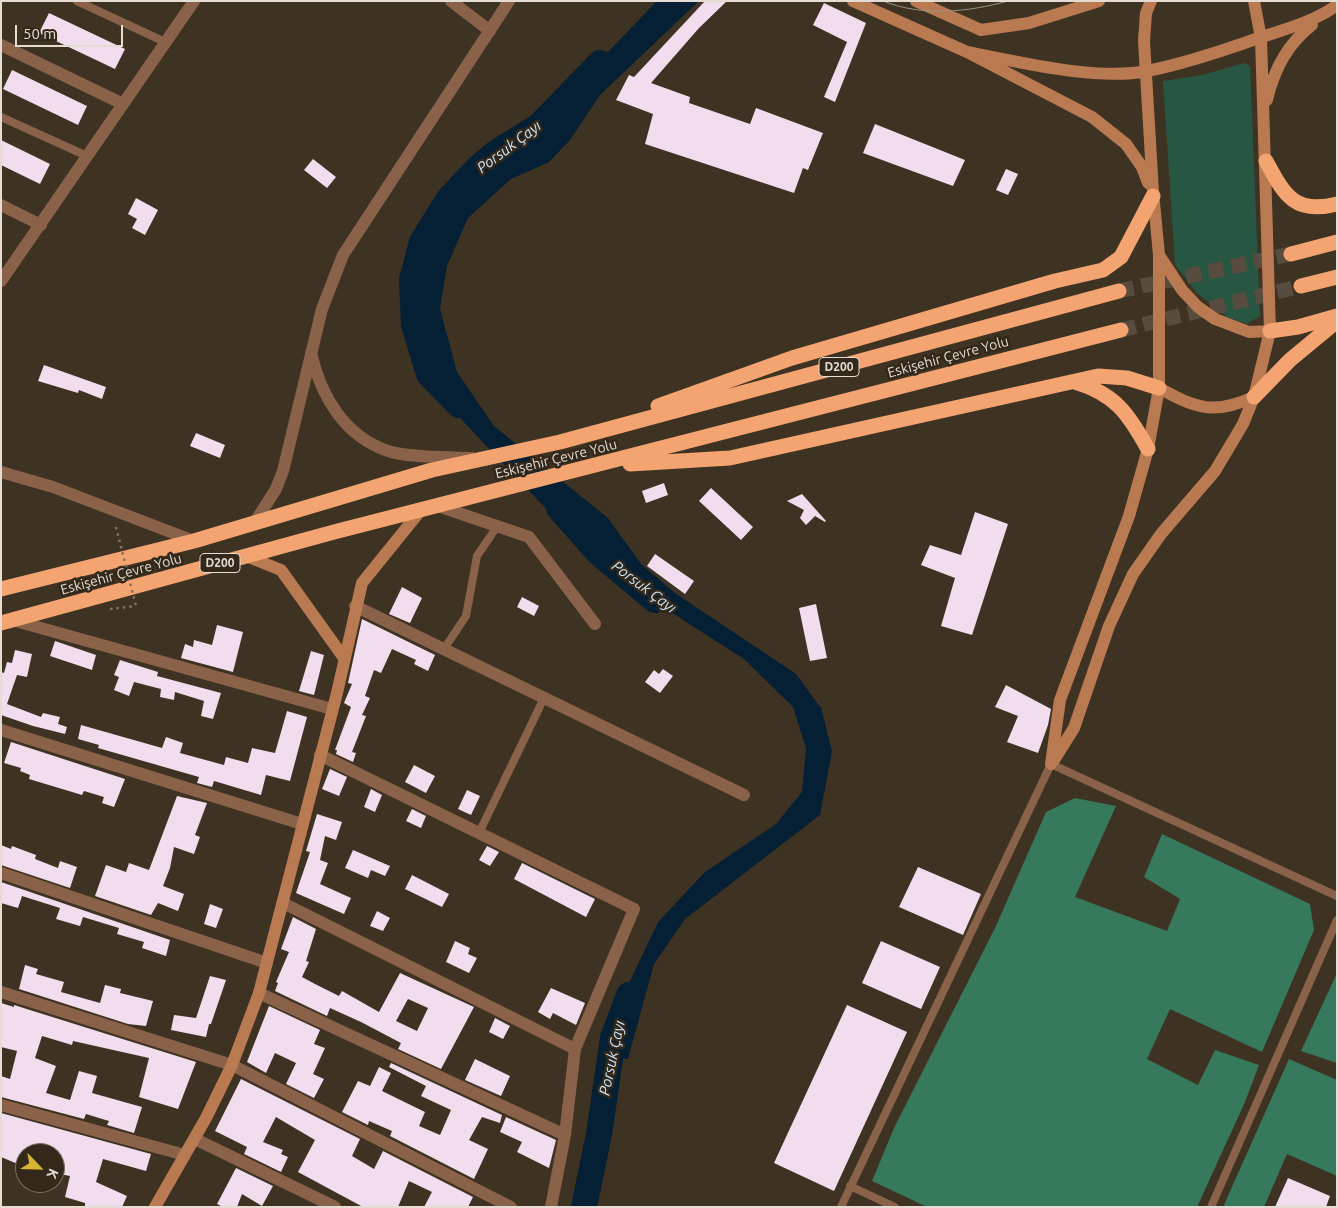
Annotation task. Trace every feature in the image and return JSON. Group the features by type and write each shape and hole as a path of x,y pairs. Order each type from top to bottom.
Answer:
{"highway":[{"path":"1266,161 1283,193 1301,204 1321,208 1337,204"},
{"path":"560,442 792,358 1055,281 1103,270 1122,257 1153,196"},
{"path":"1291,254 1337,242"},
{"path":"1301,286 1337,277"},
{"name":"Eskişehir Çevre Yolu","path":"1,589 194,541 432,470 560,442 1119,291"},
{"path":"1270,331 1298,328 1337,316"},
{"path":"1254,397 1290,360 1337,321"},
{"name":"Eskişehir Çevre Yolu","path":"7,622 420,510 1121,330"},
{"path":"596,466 730,458 1098,376 1127,378 1159,388"},
{"path":"1074,382 1097,389 1117,402 1134,422 1148,449"}],"street":[{"path":"1,281 194,1"},
{"path":"451,1 490,31"},
{"path":"255,522 276,489 283,471 310,350 322,309 343,255 509,1"},
{"path":"853,1 967,52 1092,117 1126,144 1142,167 1153,196"},
{"path":"916,1 981,30 1029,23 1099,1"},
{"path":"1051,764 1060,700 1129,516 1148,449 1159,388 1159,254 1153,196 1144,41 1146,13 1151,1"},
{"path":"1051,764 1074,728 1109,626 1133,574 1161,534 1215,471 1243,424 1254,397 1270,331 1266,161 1260,38 1254,1"},
{"path":"1263,120 1270,84 1282,56 1296,37 1337,5"},
{"path":"967,52 1049,68 1112,74 1146,72 1220,52 1301,25 1325,13"},
{"path":"1,45 123,104"},
{"path":"1,205 40,225"},
{"path":"1159,254 1182,290 1198,307 1215,319 1249,332 1270,331"},
{"path":"310,350 317,378 334,410 348,426 366,440 389,452 482,458"},
{"path":"1159,388 1194,405 1213,409 1232,407 1254,397"},
{"path":"1,472 53,487 194,541"},
{"path":"438,506 529,537 595,624"},
{"path":"155,1207 195,1138 232,1065 258,993 332,709 362,583 420,510"},
{"path":"246,556 281,570 344,658"},
{"path":"355,606 744,795"},
{"path":"7,622 332,709"},
{"path":"1,730 302,824"},
{"path":"320,754 634,909 575,1049 564,1135 551,1207"},
{"path":"1,873 266,963"},
{"path":"283,902 575,1049"},
{"path":"1,992 232,1065 510,1207"},
{"path":"258,993 564,1135"},
{"path":"1,1104 185,1155"},
{"path":"195,1138 335,1207"}],"lane":[{"path":"77,1 165,42"},
{"path":"1,117 87,156"},
{"path":"444,649 466,616 477,556 498,525"},
{"path":"479,833 544,698"},
{"path":"840,1207 1051,764 1337,896"},
{"path":"1211,1207 1337,920"},
{"path":"850,1186 894,1207"}],"path":[{"path":"107,610 136,606 116,527"}],"green space":[{"path":"1244,63 1250,66 1260,316 1247,324 1227,317 1197,293 1175,265 1163,81 1202,75"},
{"path":"1075,798 1116,806 1075,897 1167,931 1180,899 1144,877 1162,834 1310,904 1314,930 1262,1052 1170,1009 1147,1059 1198,1085 1215,1050 1259,1065 1245,1102 1197,1207 927,1207 872,1181 894,1128 995,928 1046,812"},
{"path":"1337,973 1337,1063 1301,1051"},
{"path":"1289,1059 1337,1080 1337,1176 1287,1154 1264,1207 1223,1207"}],"water":[{"path":"657,1 699,1 600,95 570,140 549,162 511,179 468,218 447,266 440,309 457,372 494,426 608,518 641,564 675,593 796,674 821,708 832,751 820,815 685,919 654,964 628,1059 612,1059 621,1000 658,922 705,872 776,824 802,792 806,748 793,707 744,659 635,589 606,551 552,515 442,399 422,352 417,286 421,248 488,156 550,129 578,83"}],"building":[{"path":"705,1 727,1 699,28 651,83 690,97 689,103 750,124 756,108 823,133 808,170 803,168 794,193 645,144 653,114 616,100 629,75 634,77"},
{"path":"824,3 866,23 835,102 824,97 847,42 813,25"},
{"path":"49,13 125,49 115,69 39,33"},
{"path":"12,70 87,106 78,125 3,89"},
{"path":"875,124 965,160 953,186 863,153"},
{"path":"1,140 50,164 40,184 1,165"},
{"path":"313,159 336,177 327,188 304,170"},
{"path":"1006,169 1018,174 1008,195 996,190"},
{"path":"136,198 158,210 145,235 132,228 137,219 128,214"},
{"path":"44,365 106,387 102,399 79,390 78,393 38,381"},
{"path":"196,433 225,445 220,458 190,446"},
{"path":"664,483 668,495 646,503 642,491"},
{"path":"711,488 753,527 741,540 699,501"},
{"path":"802,494 825,522 815,516 806,525 800,518 804,510 787,501"},
{"path":"975,512 1008,524 972,635 941,626 955,578 921,565 930,545 961,555"},
{"path":"655,554 694,581 685,594 647,566"},
{"path":"402,587 422,598 410,623 389,614"},
{"path":"522,597 539,606 534,616 517,607"},
{"path":"816,604 827,658 810,661 799,608"},
{"path":"362,619 435,655 428,671 414,664 416,660 392,649 381,673 374,670 365,696 370,698 362,715 366,716 352,752 356,753 353,762 336,754 337,750 335,750 351,707 344,703 352,684 348,683"},
{"path":"217,625 243,632 233,672 181,658 185,644 193,647 194,640 212,645"},
{"path":"55,641 96,655 92,670 50,656"},
{"path":"15,650 32,654 27,677 17,675 7,704 41,717 43,713 60,717 58,724 67,727 65,734 1,715 1,672 4,673 7,662 12,663"},
{"path":"311,651 324,655 314,695 299,691"},
{"path":"120,660 158,672 157,676 221,693 213,719 201,716 204,701 175,692 174,700 160,697 161,689 134,682 129,696 114,690 119,677 114,675"},
{"path":"663,669 673,676 660,693 645,682 654,670 659,674"},
{"path":"1006,685 1051,709 1048,725 1038,753 1007,742 1018,716 995,707"},
{"path":"287,711 307,717 290,781 266,775 261,795 214,781 212,787 197,783 199,777 98,748 99,745 78,739 81,725 162,748 166,737 183,743 180,753 224,765 226,757 248,763 252,748 275,753"},
{"path":"11,742 125,779 114,807 102,803 104,797 84,791 82,795 29,779 30,775 20,771 21,768 4,763"},
{"path":"414,765 435,776 426,793 405,782"},
{"path":"330,769 347,777 339,796 322,789"},
{"path":"371,789 382,795 375,812 364,807"},
{"path":"467,790 480,796 471,815 458,809"},
{"path":"177,796 207,803 195,835 200,837 194,854 174,847 170,868 163,886 184,894 178,911 158,903 151,915 95,896 106,865 126,872 129,863 149,870"},
{"path":"412,809 426,816 421,828 406,821"},
{"path":"317,814 342,822 336,840 325,836 320,860 328,863 320,884 351,898 344,914 296,893 310,852 306,851"},
{"path":"1,845 11,849 12,846 36,855 35,859 58,868 60,861 77,867 70,888 1,865"},
{"path":"487,846 499,852 490,866 479,860"},
{"path":"353,850 390,866 385,876 371,870 368,878 345,868"},
{"path":"522,863 595,899 586,917 514,879"},
{"path":"918,867 981,894 963,935 899,907"},
{"path":"412,875 449,894 442,907 405,889"},
{"path":"1,882 170,940 166,956 142,948 144,942 117,934 119,928 83,917 80,926 56,919 60,908 22,896 18,908 1,903"},
{"path":"210,904 223,909 216,928 204,924"},
{"path":"377,911 390,918 383,931 370,926"},
{"path":"293,917 316,929 306,961 309,962 302,977 339,996 342,991 379,1012 400,973 474,1007 441,1069 398,1049 401,1043 361,1022 330,1008 327,1016 275,991 278,983 276,982 289,952 281,949","holes":["408,999 428,1008 417,1031 396,1021"]},
{"path":"455,941 470,948 468,954 477,958 469,973 446,962"},
{"path":"881,941 940,967 921,1009 862,983"},
{"path":"25,965 38,969 36,974 64,982 61,992 100,1003 105,985 121,989 120,993 153,1001 146,1026 128,1024 19,989"},
{"path":"210,976 226,980 206,1037 171,1030 174,1015 196,1018"},
{"path":"551,988 585,1003 576,1025 553,1013 550,1019 538,1012"},
{"path":"1,1003 14,1007 14,1005 196,1062 178,1109 139,1097 149,1058 73,1041 72,1045 42,1036 35,1058 56,1066 46,1093 70,1100 79,1071 97,1076 92,1093 142,1107 134,1133 107,1125 109,1121 86,1114 84,1119 1,1097 1,1076 10,1079 17,1051 1,1047"},
{"path":"847,1005 907,1032 834,1191 774,1163"},
{"path":"269,1006 320,1030 314,1044 325,1048 313,1074 324,1079 314,1098 286,1084 296,1063 275,1053 266,1073 247,1062"},
{"path":"495,1018 510,1026 503,1039 489,1032"},
{"path":"475,1059 510,1076 501,1096 465,1080"},
{"path":"391,1063 502,1115 500,1123 482,1117 469,1140 488,1149 474,1179 390,1136 392,1131 369,1121 368,1125 342,1112 358,1081 370,1086 379,1067 391,1073 382,1091 425,1112 419,1126 440,1135 451,1110 421,1096 426,1086 389,1067"},
{"path":"241,1079 360,1139 352,1156 374,1169 383,1151 473,1197 468,1207 424,1207 432,1192 409,1181 398,1207 363,1207 298,1172 315,1140 276,1117 263,1142 283,1150 281,1154 288,1157 281,1172 244,1154 247,1147 215,1131"},
{"path":"1,1113 151,1154 146,1171 103,1159 96,1182 127,1196 122,1207 85,1207 85,1203 65,1197 70,1176 65,1175 65,1143 15,1143 15,1163 1,1157"},
{"path":"506,1117 556,1140 549,1168 517,1152 522,1142 500,1132"},
{"path":"236,1168 273,1186 262,1206 242,1194 237,1207 223,1207 217,1204"},
{"path":"1288,1178 1330,1196 1326,1207 1275,1207"}],"waterway":[{"name":"Porsuk Çayı","path":"459,405 429,374 414,325 412,280 422,242 448,200 478,168 497,152 539,126 600,63"},
{"name":"Porsuk Çayı","path":"559,508 599,553 655,600"},
{"name":"Porsuk Çayı","path":"584,1207 599,1134 613,1038 629,995"}],"tunnel":[{"path":"1119,291 1291,254"},
{"path":"1121,330 1301,286"}],"tram line":[{"path":"883,1 898,6 929,11 978,8 1008,1"},
{"path":"918,1 945,1"}]}
